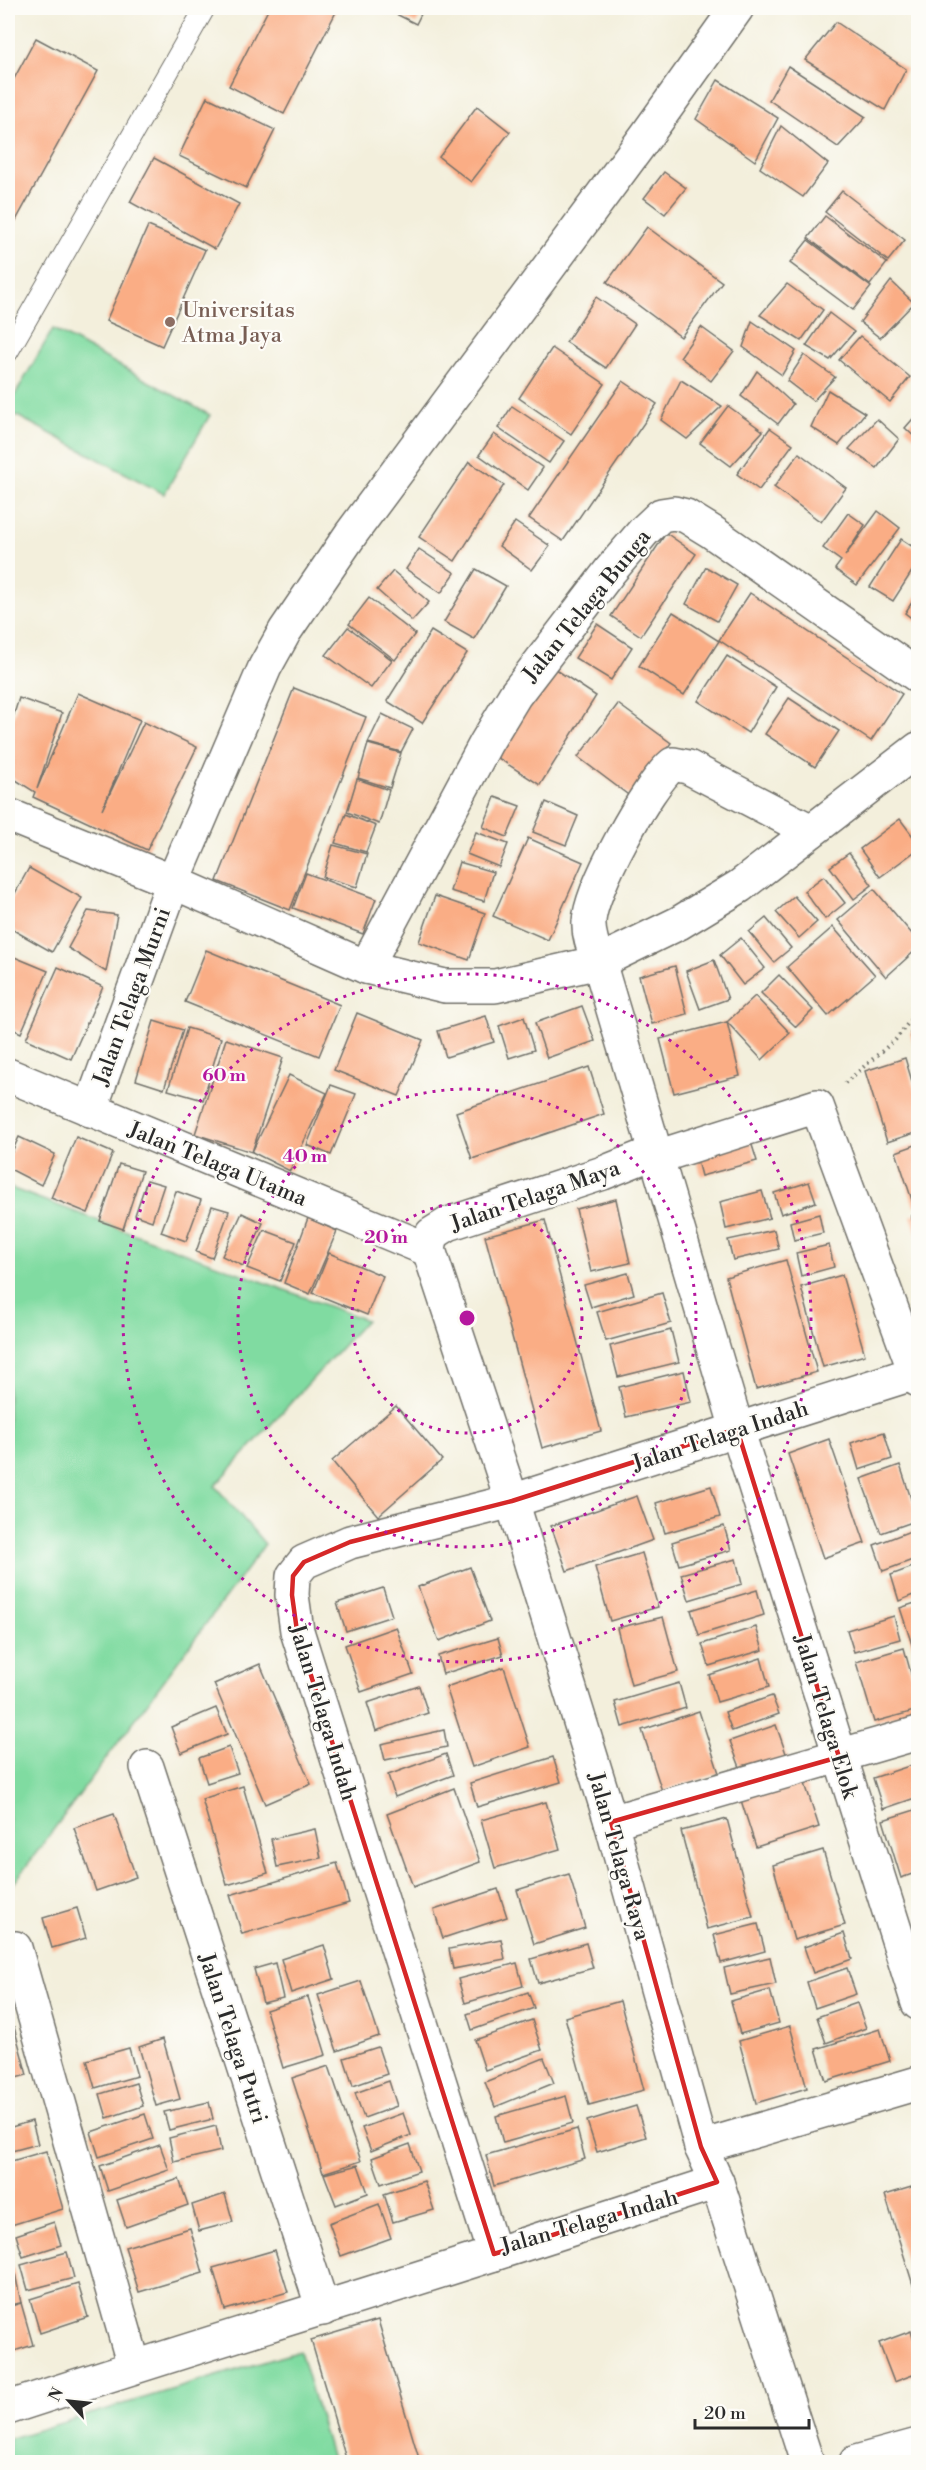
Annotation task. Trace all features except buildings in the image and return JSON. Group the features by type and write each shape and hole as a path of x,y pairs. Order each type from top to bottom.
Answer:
{"street":[{"name":"Jalan Telaga Murni","path":"90,1110 173,882 255,688 285,631 351,534 646,136 737,8"},
{"name":"Jalan Telaga Bunga","path":"366,967 486,743 515,695 610,571 661,515 674,513 686,516 712,532 918,676"},
{"path":"8,814 173,882 366,967 445,986 495,986 599,962 679,923 740,886 918,749"},
{"name":"Jalan Telaga Elok","path":"811,831 688,767 680,764 673,765 653,786 598,885 589,922 591,943 599,962 737,1429 918,2003"},
{"name":"Jalan Telaga Utama","path":"8,1075 429,1250"},
{"path":"817,1106 918,1375"},
{"name":"Jalan Telaga Maya","path":"429,1250 432,1234 448,1224 656,1155 817,1106"},
{"name":"Jalan Telaga Raya","path":"429,1250 512,1501 611,1821 701,2147 717,2182 807,2463"},
{"name":"Jalan Telaga Indah","path":"717,2182 494,2254 297,1631 292,1595 293,1576 304,1562 350,1542 512,1501 737,1429 918,1375"},
{"path":"611,1821 918,1733"},
{"name":"Jalan Telaga Putri","path":"147,1767 323,2309"},
{"path":"15,1948 134,2366"},
{"path":"701,2147 918,2083"},
{"path":"8,2408 134,2366 494,2254"},
{"path":"855,2463 918,2445"}],"lane":[{"path":"8,352 205,8"}],"path":[{"path":"817,1106 896,1039 918,1011"}],"highlighted area":[{"path":"737,1429 839,1757 611,1822 701,2147 717,2182 494,2254 297,1631 292,1595 293,1576 304,1562 350,1542 512,1501"}],"green space":[{"path":"53,329 210,415 164,494 8,411 8,407"},
{"path":"8,1187 366,1320 215,1486 265,1544 8,1891"},
{"path":"300,2351 333,2462 8,2462 8,2439"}],"place":[{"name":"Universitas Atma Jaya","path":"170,322"}]}
